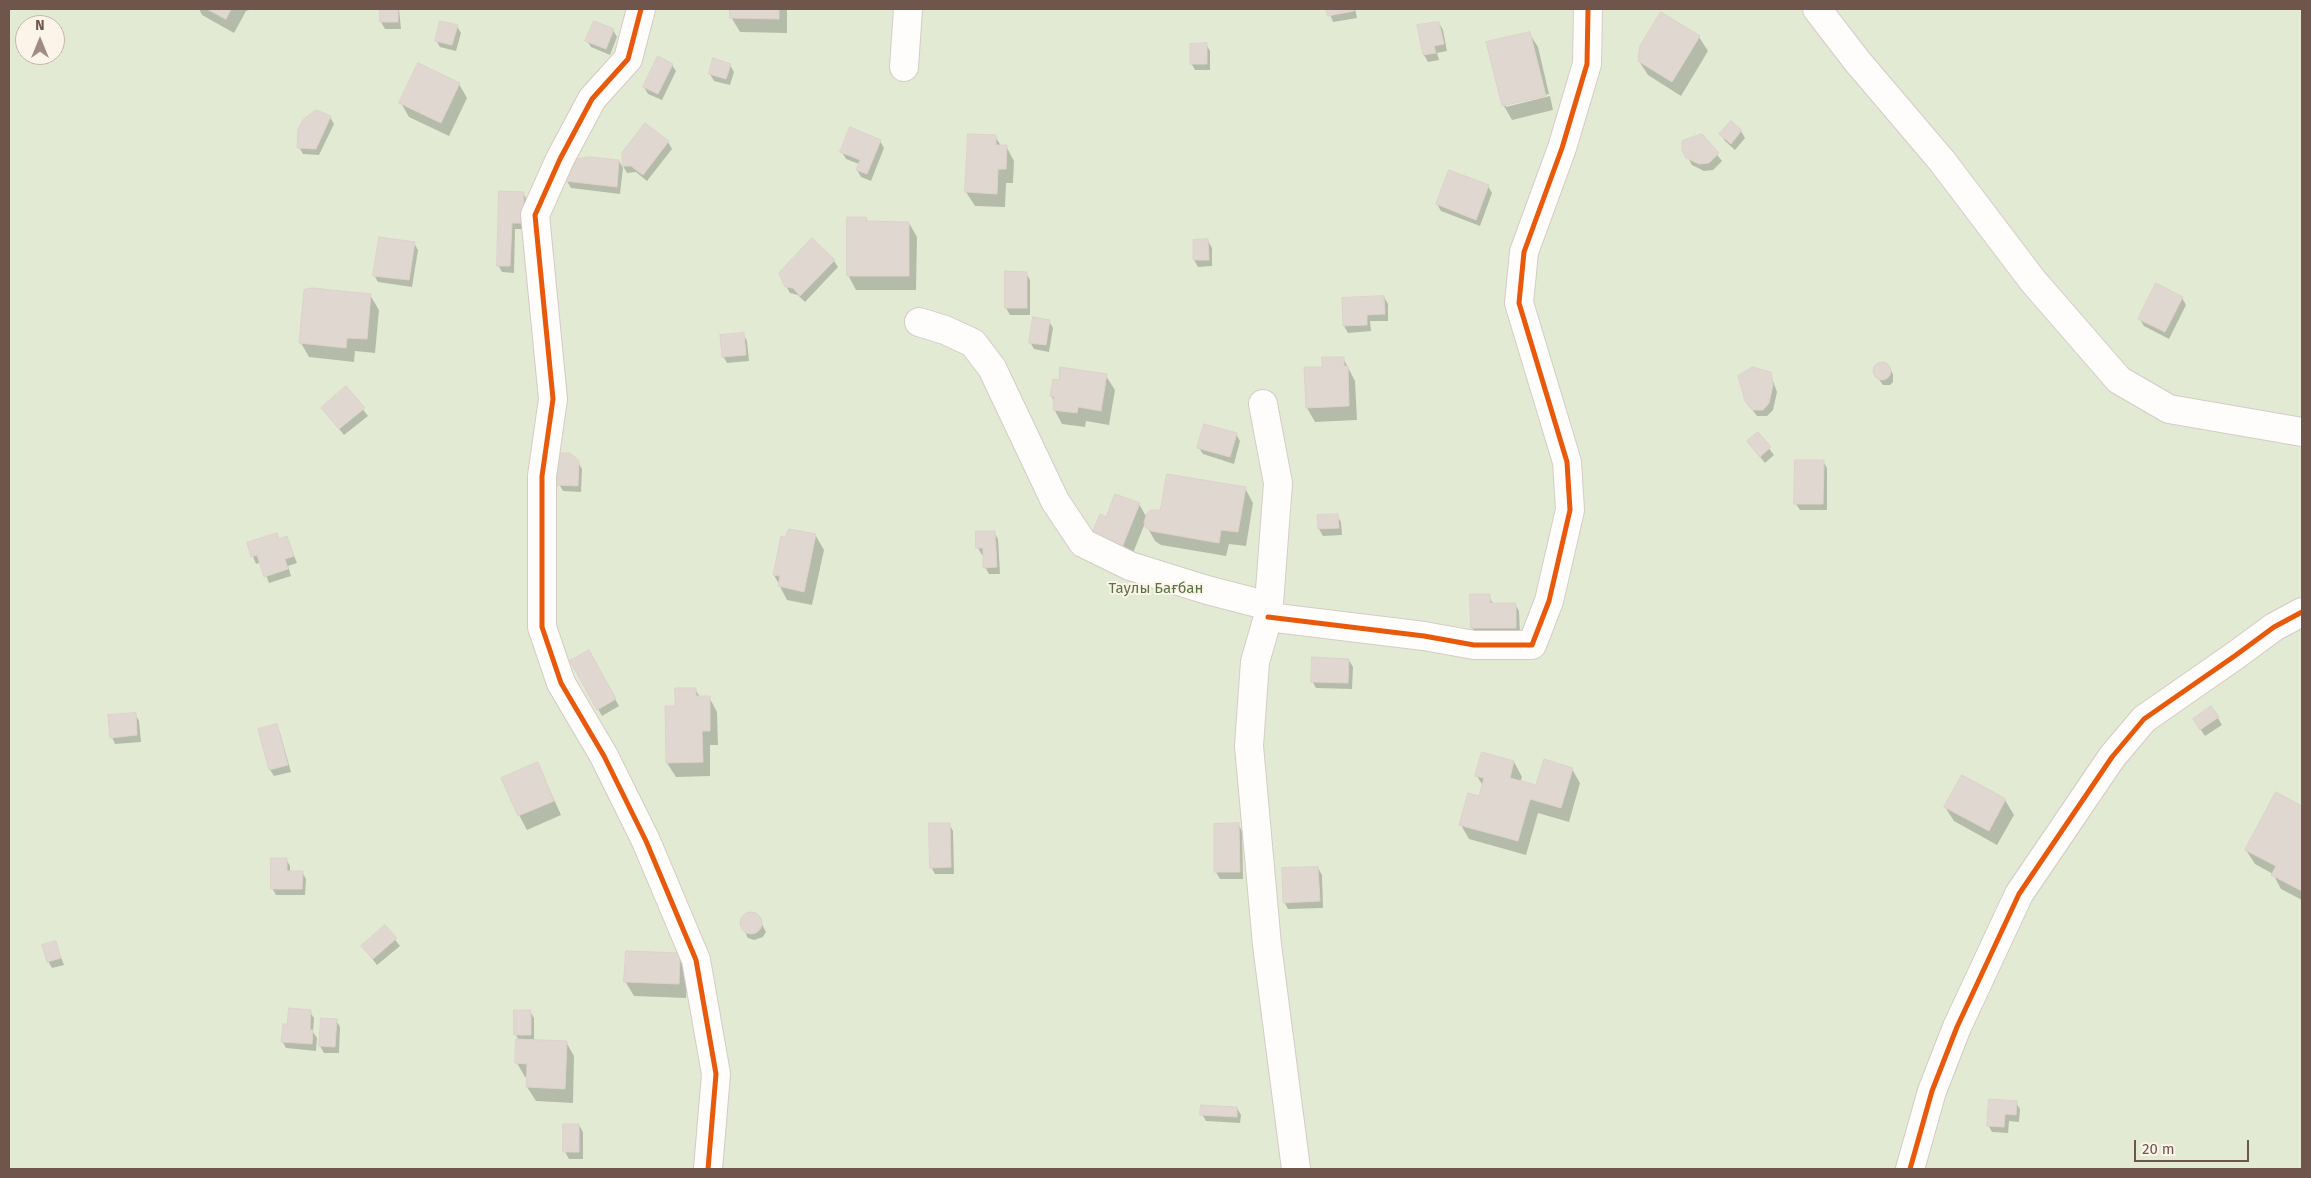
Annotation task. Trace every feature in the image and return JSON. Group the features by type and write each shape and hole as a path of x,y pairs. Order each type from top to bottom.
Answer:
{"street":[{"path":"641,9 628,59 592,99 560,159 534,215 553,399 542,476 542,627 561,684 604,756 642,832 696,960 716,1074 708,1169"},
{"path":"904,67 908,9"},
{"path":"919,322 945,330 973,343 992,368 1055,501 1083,543 1130,566 1269,611 1474,645 1532,645 1550,601 1570,510 1567,462 1519,302 1524,252 1562,148 1587,64 1588,9"},
{"path":"1816,9 1856,61 1942,161 2033,281 2119,380 2169,409 2302,432"},
{"path":"1263,404 1278,484 1269,611 1255,662 1249,746 1267,945 1296,1169"},
{"path":"1910,1169 1929,1100 1957,1027 2019,894 2112,757 2144,718 2236,656 2274,627 2302,612"}],"green space":[{"name":"Таулы Бағбан","path":"9,9 2302,9 2302,1169 9,1169"}],"building":[{"path":"207,9 231,9 226,19"},
{"path":"380,9 398,9 398,22 380,22"},
{"path":"730,9 779,9 779,19 730,18"},
{"path":"1326,9 1354,9 1354,11 1328,16"},
{"path":"1661,12 1700,36 1672,82 1638,61 1640,46"},
{"path":"440,21 458,25 452,45 435,41"},
{"path":"594,21 614,29 606,49 585,41"},
{"path":"1439,22 1444,44 1434,46 1436,53 1423,55 1417,25"},
{"path":"1530,32 1546,96 1502,106 1486,42"},
{"path":"1207,43 1207,64 1190,64 1190,44"},
{"path":"658,56 673,64 658,94 643,87"},
{"path":"713,58 731,64 726,79 709,74"},
{"path":"418,63 460,83 441,123 399,103"},
{"path":"316,110 331,116 316,149 297,148 298,129 303,120"},
{"path":"1731,121 1742,130 1731,144 1719,134"},
{"path":"645,123 669,141 643,175 631,166 622,166 622,153"},
{"path":"850,127 881,140 867,174 856,170 860,160 840,152"},
{"path":"968,134 996,135 996,145 1007,145 1006,169 998,169 997,194 965,192"},
{"path":"1702,134 1719,153 1709,163 1699,164 1686,158 1682,150 1682,141"},
{"path":"590,157 619,160 617,187 565,181 577,159"},
{"path":"1449,170 1489,185 1476,220 1436,204"},
{"path":"499,191 524,192 523,223 512,223 510,266 497,266"},
{"path":"847,217 866,217 866,221 909,222 909,276 847,276"},
{"path":"379,237 415,242 409,280 373,276"},
{"path":"812,238 835,260 800,296 793,288 785,287 779,273"},
{"path":"1208,239 1209,260 1193,260 1193,240"},
{"path":"1005,271 1027,272 1027,308 1005,308"},
{"path":"2156,283 2183,297 2165,332 2138,319"},
{"path":"312,288 371,294 367,339 347,338 346,348 299,343 304,290"},
{"path":"1384,296 1385,314 1367,315 1367,325 1343,326 1342,298"},
{"path":"1033,317 1050,320 1046,345 1029,343"},
{"path":"744,333 746,355 722,357 720,335"},
{"path":"1322,357 1344,357 1344,366 1348,366 1349,406 1306,408 1304,367 1322,367"},
{"path":"1882,362 1888,365 1891,371 1888,377 1882,380 1876,377 1873,371 1876,365"},
{"path":"1060,367 1107,374 1101,411 1078,407 1077,413 1053,410 1054,397 1050,396 1053,379 1059,380"},
{"path":"1753,367 1771,372 1773,385 1769,403 1763,410 1752,410 1745,401 1738,376"},
{"path":"346,386 365,408 339,429 321,408"},
{"path":"1204,424 1237,433 1230,457 1197,448"},
{"path":"1758,432 1771,447 1760,457 1747,441"},
{"path":"559,453 570,453 579,461 578,486 557,485"},
{"path":"1795,460 1824,460 1823,504 1794,504"},
{"path":"1167,474 1246,487 1238,532 1221,530 1219,543 1151,531 1145,527 1144,522 1147,513 1151,510 1160,510"},
{"path":"1115,494 1140,503 1119,555 1088,543 1100,514 1106,517"},
{"path":"1338,514 1339,528 1318,529 1317,515"},
{"path":"789,529 816,534 804,592 778,586 780,576 773,575 781,536 785,537"},
{"path":"976,531 995,531 997,567 983,568 983,548 976,548"},
{"path":"277,533 279,539 287,536 294,556 285,559 288,569 264,577 257,555 251,557 247,543"},
{"path":"1470,594 1490,594 1490,603 1516,603 1516,628 1471,628"},
{"path":"589,650 616,699 597,710 570,661"},
{"path":"1312,657 1349,659 1348,683 1311,682"},
{"path":"675,688 696,688 696,696 710,696 710,731 702,731 703,762 666,763 665,706 675,706"},
{"path":"2211,706 2219,717 2200,730 2193,719"},
{"path":"136,713 137,735 110,738 108,715"},
{"path":"277,724 288,765 269,770 258,729"},
{"path":"1482,752 1514,761 1510,778 1536,785 1544,759 1573,768 1561,808 1530,799 1518,841 1459,825 1468,793 1479,796 1484,778 1475,776"},
{"path":"538,762 554,801 518,816 501,778"},
{"path":"1962,775 2006,799 1989,831 1944,807"},
{"path":"2276,792 2302,806 2302,891 2271,875 2276,866 2245,850"},
{"path":"929,823 950,823 951,867 930,868"},
{"path":"1239,823 1240,872 1214,872 1214,824"},
{"path":"271,858 287,858 287,871 303,871 302,889 271,889"},
{"path":"1318,867 1320,901 1283,903 1282,868"},
{"path":"751,912 759,915 762,923 759,931 751,934 743,931 740,923 743,915"},
{"path":"385,925 397,938 373,959 361,946"},
{"path":"56,941 61,958 47,962 42,945"},
{"path":"626,951 680,953 679,984 624,982"},
{"path":"289,1008 311,1010 310,1030 313,1030 312,1044 281,1042 283,1024 287,1024"},
{"path":"514,1010 531,1010 531,1035 514,1035"},
{"path":"321,1018 337,1019 335,1047 319,1046"},
{"path":"516,1039 567,1041 565,1089 526,1087 527,1064 515,1063"},
{"path":"1989,1099 2017,1101 2016,1115 2005,1114 2004,1127 1987,1126"},
{"path":"1201,1105 1237,1107 1237,1117 1200,1115"},
{"path":"563,1124 579,1124 579,1152 563,1152"}],"cycle path":[{"path":"641,9 628,59 592,99 560,159 535,215 553,399 542,476 542,627 561,683 604,756 646,841 696,960 716,1074 708,1169"},
{"path":"1268,617 1424,636 1474,645 1532,645 1549,601 1570,510 1567,462 1519,303 1524,252 1562,148 1587,64 1588,9"},
{"path":"1910,1169 1932,1091 1957,1027 2019,894 2112,757 2144,719 2274,627 2302,612"}]}
